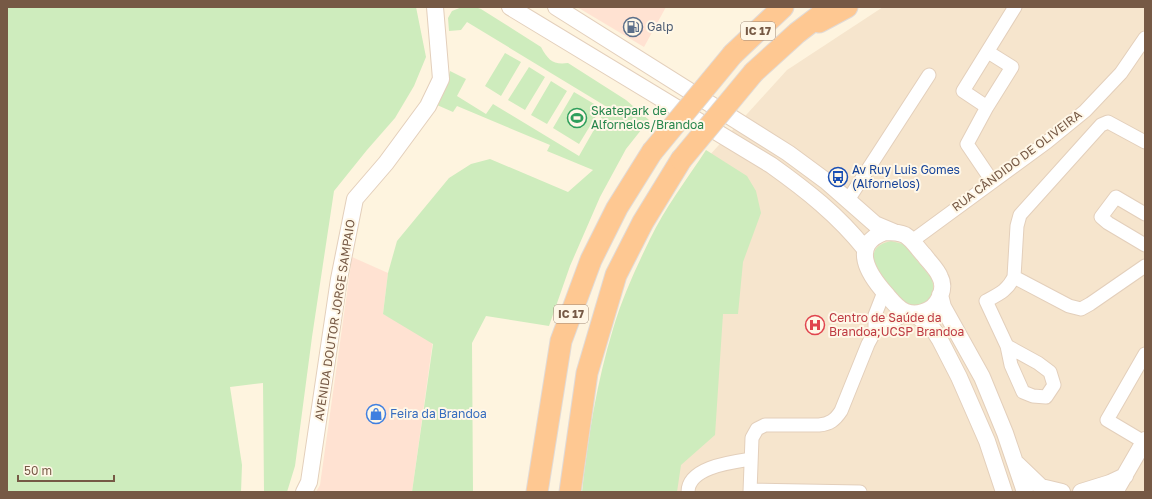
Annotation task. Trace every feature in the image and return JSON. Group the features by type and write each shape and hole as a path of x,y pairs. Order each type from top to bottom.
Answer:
{"highway":[{"name":"IC 17","path":"537,492 561,341 591,260 617,208 652,152 733,54 783,7"},
{"name":"IC 17","path":"570,492 587,373 616,275 643,222 681,160 754,72 830,7"},
{"path":"798,33 848,7"}],"street":[{"name":"AVENIDA DOUTOR JORGE SAMPAIO","path":"304,492 309,482 339,278 355,199 386,163 428,106 441,79 435,7"},
{"path":"510,7 771,165 830,211 851,231 865,249"},
{"path":"556,7 788,153 812,170 875,224 906,236 912,241 940,276 942,285 940,295 936,304 930,309 924,312 911,313 875,331"},
{"path":"987,107 963,91 1015,7"},
{"name":"RUA CÂNDIDO DE OLIVEIRA","path":"912,241 1047,142 1085,111 1121,72 1145,38"},
{"path":"988,52 1012,68 987,107 967,144 992,181"},
{"path":"848,200 929,75"},
{"path":"1085,111 1101,125"},
{"path":"1007,346 986,301 1004,291 1010,285 1014,277 1017,226 1020,215 1101,125 1108,122 1145,142"},
{"path":"1145,214 1116,197 1101,217 1108,223 1145,245"},
{"path":"894,232 878,234 870,241 865,249 865,258 868,270 872,278 896,305 902,310 911,313 931,326 940,340 959,377 987,441 1004,492"},
{"path":"1014,277 1069,306 1081,309 1145,266"},
{"path":"860,492 751,491 752,438 757,429 765,425 819,425 832,422 836,419 841,411 868,344 875,331 875,316 884,292"},
{"path":"940,295 943,307 982,377 1005,433 1025,492"},
{"path":"1115,492 1145,441 1106,420 1145,354"},
{"path":"688,492 689,483 692,478 703,471 735,461 752,459"},
{"path":"1016,463 1041,486 1062,492"},
{"path":"1081,492 1105,485 1124,476"}],"shaded area":[{"name":"Galp","path":"577,7 666,7 644,47"},
{"path":"883,7 1145,7 1145,492 635,492 708,157 787,70"},
{"name":"Feira da Brandoa","path":"352,257 388,273 383,314 433,340 412,492 316,492 320,485"}],"green space":[{"path":"7,7 416,7 426,57 414,86 395,118 334,191 312,337 295,466 287,492 264,492 263,383 230,387 242,465 241,492 7,492"},
{"path":"462,7 475,7 481,9 541,47 552,61 558,63 568,63 626,100 649,120 626,149 600,197 570,266 549,326 486,316 472,343 473,492 412,492 433,344 383,314 388,273 397,241 449,178 471,164 490,159 568,192 593,170 547,151 550,145 457,106 453,112 437,105 446,87 450,71 466,79 457,96 486,114 493,104 579,156 607,107 467,22 461,30 449,31 448,18 452,11"},
{"path":"505,53 521,62 501,96 485,86"},
{"path":"529,67 545,77 525,110 508,100"},
{"path":"551,81 567,91 547,124 531,115"},
{"name":"Skatepark de Alfornelos/Brandoa","path":"574,92 601,108 579,144 553,128"},
{"path":"706,150 747,176 756,191 761,213 743,262 738,314 723,314 715,435 681,465 677,492 582,492 590,430 602,369 617,317 635,272 656,227"},
{"path":"891,241 903,244 932,279 932,293 930,298 924,303 913,305 903,301 877,268 874,261 876,249 881,244"}],"place":[{"name":"Galp","path":"633,27"},
{"name":"Skatepark de Alfornelos/Brandoa","path":"577,118"},
{"name":"Av Ruy Luis Gomes (Alfornelos)","path":"838,177"},
{"name":"Centro de Saúde da Brandoa;UCSP Brandoa","path":"815,325"},
{"name":"Feira da Brandoa","path":"376,414"}]}
